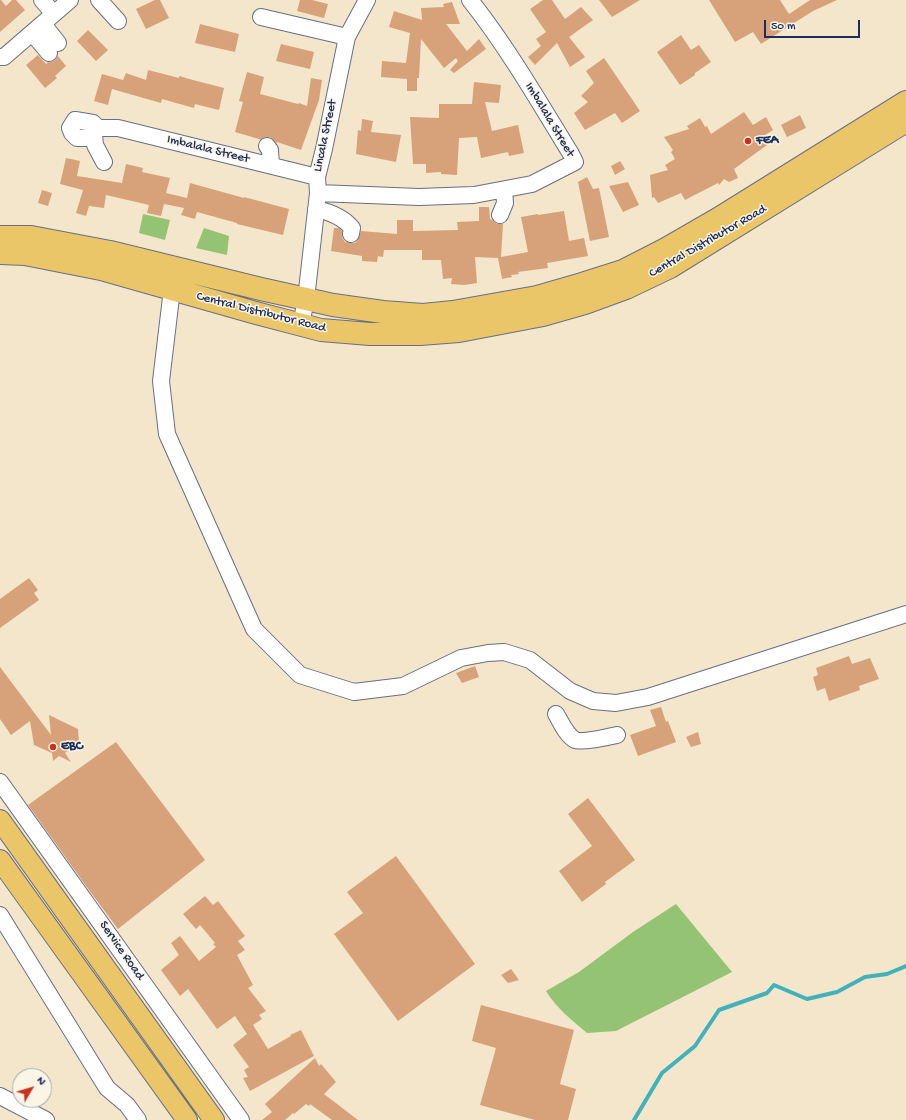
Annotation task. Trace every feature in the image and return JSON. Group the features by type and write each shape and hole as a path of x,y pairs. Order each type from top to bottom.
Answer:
{"highway":[{"name":"Central Distributor Road","path":"0,237 32,237 110,252 306,299 333,304 383,312 423,315 453,312 537,297 623,271 666,249 725,215 906,102"},
{"name":"Central Distributor Road","path":"0,253 25,254 101,270 321,330 370,334 420,334 459,331 543,315 585,303 626,288 670,267 906,120"}],"main road":[{"path":"0,820 214,1120"},
{"path":"0,860 187,1120"}],"street":[{"path":"42,0 43,24 53,48"},
{"path":"0,57 4,57 9,43 43,24 70,0"},
{"path":"99,0 118,21"},
{"name":"Lincala Street","path":"302,325 317,201 317,177 347,37 368,0"},
{"name":"Imbalala Street","path":"317,201 474,195 532,184 575,162 508,52 488,22 470,0"},
{"path":"261,17 347,37"},
{"name":"Imbalala Street","path":"104,162 95,145 96,131 118,128 317,177"},
{"path":"267,146 270,150 271,165"},
{"path":"510,188 515,206"},
{"path":"500,215 510,188"},
{"path":"317,201 349,224 352,228 351,234"},
{"path":"178,269 172,289 160,381 168,434 254,629 300,675 354,692 403,686 461,658 488,653 504,652 530,660 570,691 593,701 616,703 648,697 906,614"},
{"path":"556,714 567,732 576,740 604,738 617,735"},
{"name":"Service Road","path":"0,782 241,1120"},
{"path":"0,915 107,1088 126,1105 138,1120"},
{"path":"0,1096 46,1120"}],"green space":[{"path":"143,214 170,220 165,240 139,233"},
{"path":"204,228 229,236 227,255 196,248"},
{"path":"676,904 732,972 616,1031 587,1033 560,1009 546,991 579,972 633,932"}],"building":[{"path":"0,0 6,6 12,0 16,0 25,10 0,32"},
{"path":"155,0 160,0 169,18 146,29 136,9"},
{"path":"300,0 312,0 328,4 324,18 297,11"},
{"path":"543,0 552,0 565,19 581,7 593,20 569,37 585,57 570,67 557,43 535,65 528,57 541,46 536,39 546,32 530,9"},
{"path":"599,0 640,0 612,17"},
{"path":"709,0 780,0 789,14 810,0 837,0 813,11 761,44 753,32 735,42"},
{"path":"452,2 460,24 446,24 467,51 479,39 486,49 454,73 450,70 458,61 456,58 444,68 421,39 417,91 407,91 407,79 381,77 382,61 406,63 410,33 389,27 394,11 422,20 421,8 444,7 443,4"},
{"path":"200,24 239,34 235,52 195,43"},
{"path":"88,30 108,50 96,61 77,41"},
{"path":"681,35 691,50 699,45 711,62 680,85 657,52"},
{"path":"281,44 314,52 310,69 276,61"},
{"path":"38,55 46,64 55,60 58,56 66,66 55,76 57,78 45,88 26,65"},
{"path":"604,58 640,111 622,123 615,113 585,130 574,113 588,102 581,96 594,83 586,71"},
{"path":"148,70 179,78 179,76 224,88 219,110 195,104 194,108 162,99 161,103 112,89 108,105 94,101 102,74 123,80 126,73 146,80"},
{"path":"247,72 264,77 260,94 307,106 311,78 322,80 319,100 301,150 277,143 270,137 265,137 260,140 235,132 243,102 239,101"},
{"path":"474,82 501,85 499,103 485,102 492,131 518,125 524,153 509,156 508,152 481,158 477,137 459,138 457,175 441,174 441,172 426,173 426,164 413,164 410,117 439,118 439,104 472,104"},
{"path":"744,112 753,125 766,117 773,130 762,137 767,145 734,169 738,178 729,182 724,179 719,185 718,183 685,200 681,193 658,203 654,197 652,198 650,175 668,170 665,165 675,159 671,152 673,150 664,137 689,129 687,126 700,118 705,127 707,126 711,134"},
{"path":"800,115 806,128 787,137 781,125"},
{"path":"362,119 373,121 371,132 401,135 396,162 356,154 358,130 361,131"},
{"path":"66,158 80,161 77,176 122,183 126,164 143,168 142,172 170,178 166,193 187,198 190,183 289,209 283,235 237,224 197,212 195,219 181,215 184,208 164,204 161,216 147,213 149,205 106,195 104,208 89,206 86,216 76,213 83,190 60,184"},
{"path":"620,161 625,169 615,175 611,166"},
{"path":"587,177 593,189 599,188 609,237 590,241 578,182"},
{"path":"628,182 639,205 623,212 609,186"},
{"path":"42,190 52,193 48,206 38,203"},
{"path":"479,207 489,207 490,219 497,224 503,224 501,257 528,252 521,217 564,211 569,241 584,238 588,256 547,263 548,268 518,272 519,274 511,275 512,277 502,279 498,258 475,257 477,283 464,285 451,284 452,278 443,279 441,260 422,260 422,250 384,250 383,257 378,256 377,262 362,261 362,256 331,251 334,228 339,228 342,231 342,238 345,242 350,243 355,243 358,240 361,231 397,234 397,220 413,220 413,231 458,230 457,222 479,221"},
{"path":"29,578 38,590 34,593 39,600 0,628 0,599"},
{"path":"849,656 852,664 870,658 879,679 859,686 860,690 829,701 825,688 817,691 813,677 818,675 816,668"},
{"path":"475,666 479,677 462,683 456,673"},
{"path":"0,667 51,735 49,715 78,729 79,743 65,753 71,762 59,756 53,761 52,753 34,745 30,721 11,735 0,719"},
{"path":"661,707 666,722 668,721 676,742 638,756 630,735 656,726 650,710"},
{"path":"698,732 701,744 691,747 686,737"},
{"path":"116,742 205,860 118,929 28,805"},
{"path":"588,798 635,860 605,882 606,884 582,902 559,871 592,846 568,814"},
{"path":"396,856 475,964 398,1021 334,934 363,913 347,892"},
{"path":"205,896 213,905 218,901 245,936 238,941 245,950 237,955 253,985 248,988 266,1011 259,1015 262,1019 253,1025 268,1049 301,1030 314,1056 250,1091 243,1078 248,1077 244,1070 249,1067 233,1045 247,1034 235,1016 217,1029 188,989 180,996 161,970 179,955 171,943 180,936 199,961 216,947 213,944 215,943 200,925 196,929 183,914"},
{"path":"511,969 519,980 508,983 501,975"},
{"path":"481,1005 574,1030 560,1084 576,1089 568,1120 535,1120 480,1105 496,1048 472,1041"},
{"path":"315,1058 319,1066 321,1064 336,1082 324,1094 358,1120 332,1120 310,1104 309,1106 306,1104 285,1120 262,1120 272,1112 265,1104"}],"waterway":[{"path":"634,1120 662,1073 695,1046 719,1010 767,993 774,985 807,999 837,992 865,977 887,974 906,966"}],"place":[{"name":"FEA","path":"748,141"},
{"name":"EBC","path":"53,747"}]}
